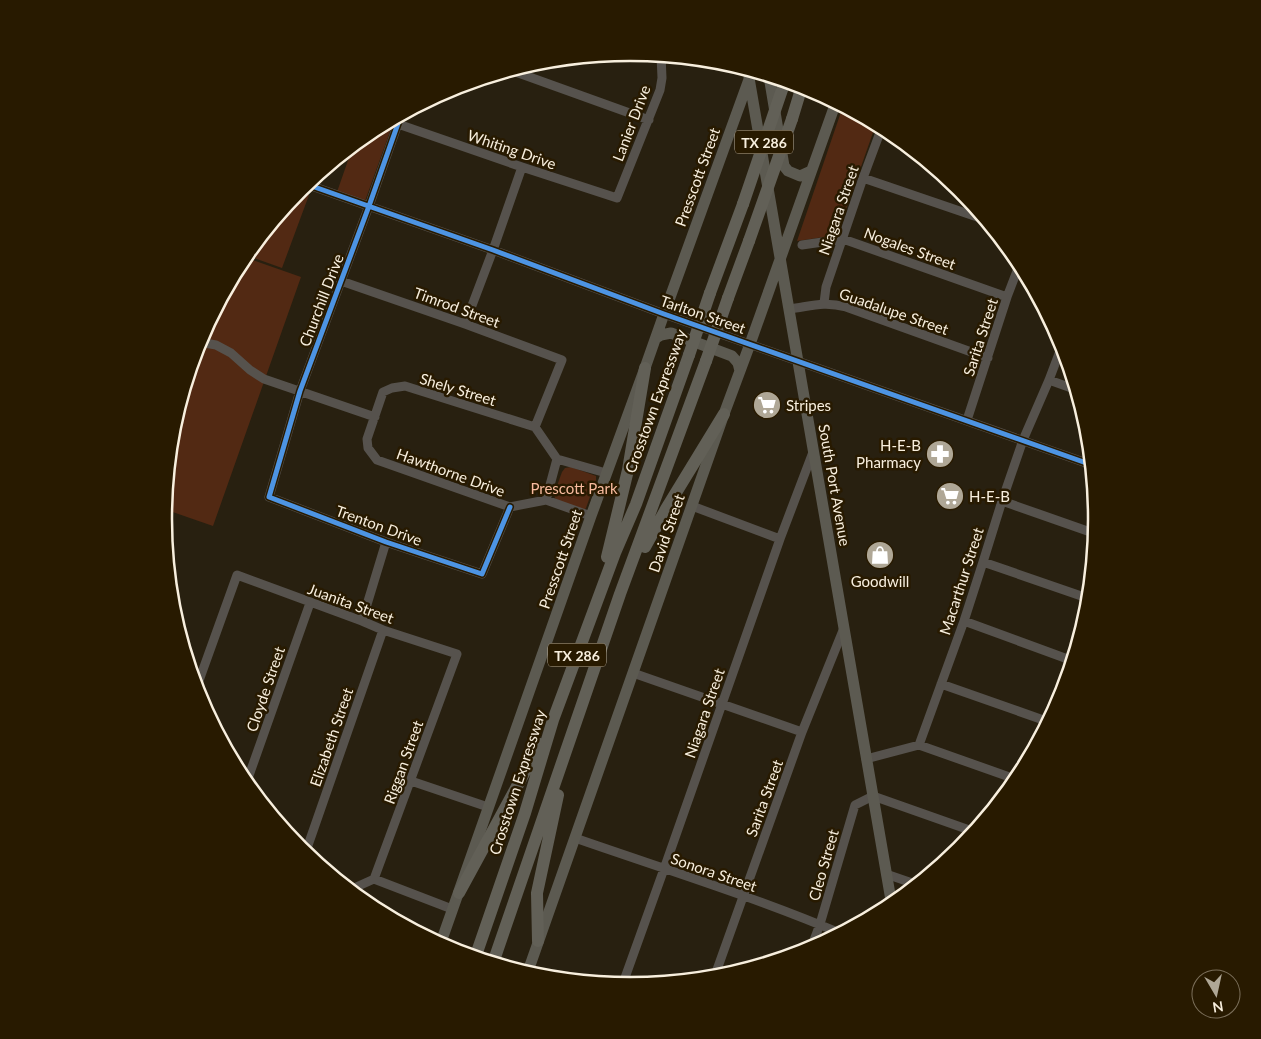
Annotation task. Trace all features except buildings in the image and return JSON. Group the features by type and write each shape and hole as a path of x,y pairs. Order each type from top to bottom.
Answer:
{"highway":[{"name":"Crosstown Expressway","path":"477,951 525,813 553,720 615,553 636,504 783,88"},
{"name":"TX 286","path":"495,957 569,741 749,241 800,94"},
{"path":"593,612 628,470 645,368"},
{"path":"623,589 666,509 724,414"},
{"path":"459,893 553,720"},
{"path":"538,941 537,893 569,741"}],"main road":[{"name":"Presscott Street","path":"443,937 748,77"},
{"name":"South Port Avenue","path":"751,78 890,897"},
{"path":"769,83 784,166 788,171 800,176 811,171"},
{"name":"David Street","path":"530,966 833,109"},
{"path":"656,338 671,333 732,356 736,359 740,371"}],"street":[{"name":"Lanier Drive","path":"617,198 660,90 661,62"},
{"path":"522,74 648,120"},
{"name":"Whiting Drive","path":"405,121 522,167 617,198"},
{"name":"Churchill Drive","path":"269,496 300,391 398,125"},
{"name":"Niagara Street","path":"824,304 826,287 879,135"},
{"path":"465,324 522,167"},
{"path":"863,178 974,216"},
{"name":"Tarlton Street","path":"315,187 493,250 664,314 1085,462"},
{"name":"Nogales Street","path":"802,245 843,238 1007,297"},
{"name":"Sarita Street","path":"967,420 1016,272"},
{"name":"Timrod Street","path":"341,281 562,360 534,427"},
{"name":"Guadalupe Street","path":"790,309 835,304 988,358"},
{"path":"207,343 216,345 231,353 250,370 264,379 375,417"},
{"name":"Macarthur Street","path":"919,744 964,622 1023,440 1058,356"},
{"path":"1049,380 1069,387"},
{"name":"Shely Street","path":"375,417 383,392 405,386 534,427"},
{"name":"Hawthorne Drive","path":"375,417 367,439 368,448 378,460 510,507 546,500"},
{"path":"534,427 557,459 606,473"},
{"name":"Niagara Street","path":"625,978 780,540 814,451"},
{"path":"557,459 546,500 591,516"},
{"name":"Trenton Drive","path":"269,496 386,542 482,574 510,507"},
{"path":"1002,501 1089,531"},
{"path":"692,506 780,540"},
{"path":"362,621 386,542"},
{"path":"983,562 1082,596"},
{"name":"Juanita Street","path":"200,677 237,575 383,630 457,654"},
{"name":"Cloyde Street","path":"249,774 310,602"},
{"path":"964,622 1067,659"},
{"name":"Sarita Street","path":"717,969 802,732 844,628"},
{"name":"Elizabeth Street","path":"308,846 383,630"},
{"name":"Riggan Street","path":"374,879 457,654"},
{"path":"633,673 802,732"},
{"path":"941,684 1042,720"},
{"path":"866,759 919,744 1010,777"},
{"path":"411,781 488,807"},
{"path":"873,796 968,830"},
{"name":"Cleo Street","path":"814,939 855,805 873,796"},
{"name":"Sonora Street","path":"575,838 743,896 833,930"},
{"path":"886,874 910,882"},
{"path":"358,887 374,879 452,909"}],"green space":[{"path":"841,113 874,131 837,235 797,241"},
{"path":"391,129 365,201 337,192 349,159"},
{"path":"307,194 309,195 282,268 254,258 286,217"},
{"path":"253,260 301,277 213,526 172,512 176,460 188,401 207,344 234,290"},
{"name":"Prescott Park","path":"571,467 596,476 586,508 583,511 557,502 555,498 554,494 562,472 565,468"}],"cycle path":[{"path":"397,125 300,391 269,497 386,542 482,574 510,507"},
{"path":"315,187 493,250 664,314 1085,463"}],"place":[{"name":"Stripes","path":"767,405"},
{"name":"H-E-B Pharmacy","path":"940,454"},
{"name":"H-E-B","path":"950,496"},
{"name":"Goodwill","path":"880,555"}]}
